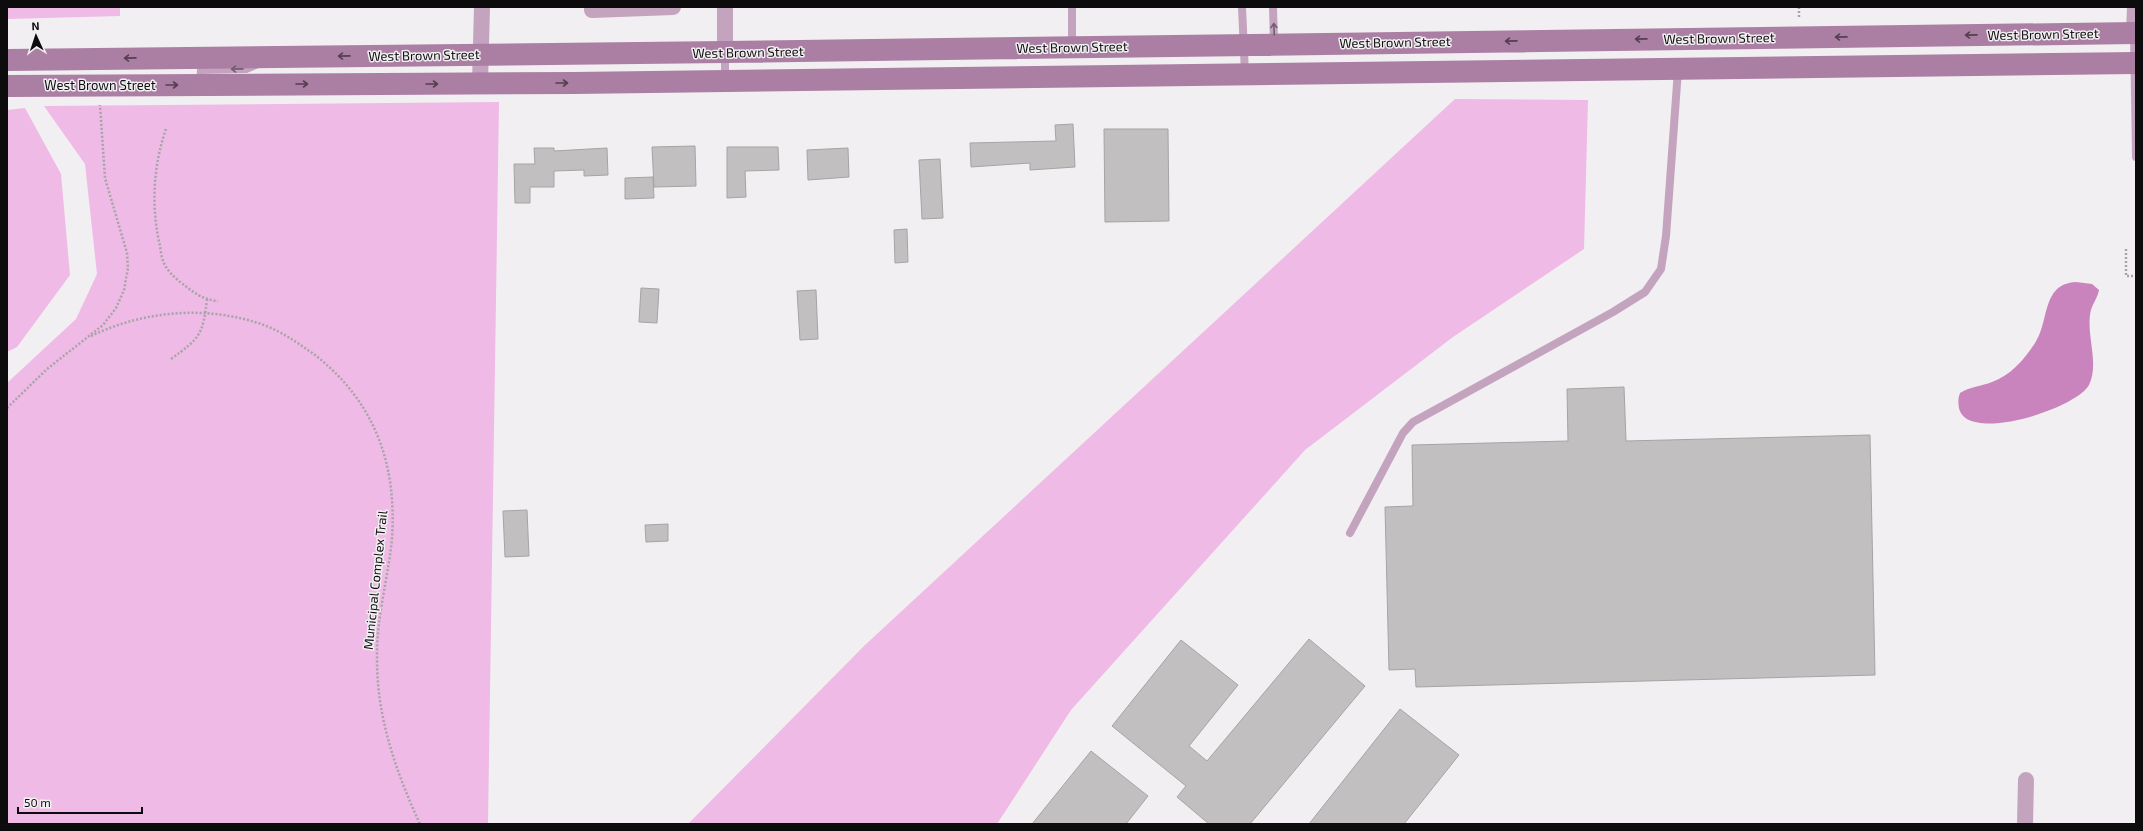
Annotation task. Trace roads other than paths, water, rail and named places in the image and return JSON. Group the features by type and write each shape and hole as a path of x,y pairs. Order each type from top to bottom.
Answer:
{"main road":[{"name":"West Brown Street","path":"1274,48 1679,39 2135,33"},
{"path":"1678,69 1679,39"},
{"name":"West Brown Street","path":"7,60 1072,47 1244,61 1678,69 2135,63"},
{"path":"960,78 961,48"},
{"path":"1244,61 1272,62 1274,48"},
{"name":"West Brown Street","path":"7,86 725,81 1156,76 1180,65 1244,61"}],"street":[{"path":"480,83 482,7"},
{"path":"592,7 592,10 672,7"},
{"path":"725,7 725,52"},
{"path":"2135,7 2135,33"},
{"path":"2025,824 2026,780"}],"lane":[{"path":"1072,7 1072,47"},
{"path":"1242,7 1244,61"},
{"path":"1274,7 1274,48"},
{"path":"2135,33 2136,157"},
{"path":"725,52 725,81"},
{"path":"200,85 201,70 246,69 273,57"},
{"path":"1350,532 1403,433 1413,422 1613,312 1645,292 1661,269 1665,243 1678,69"}]}
